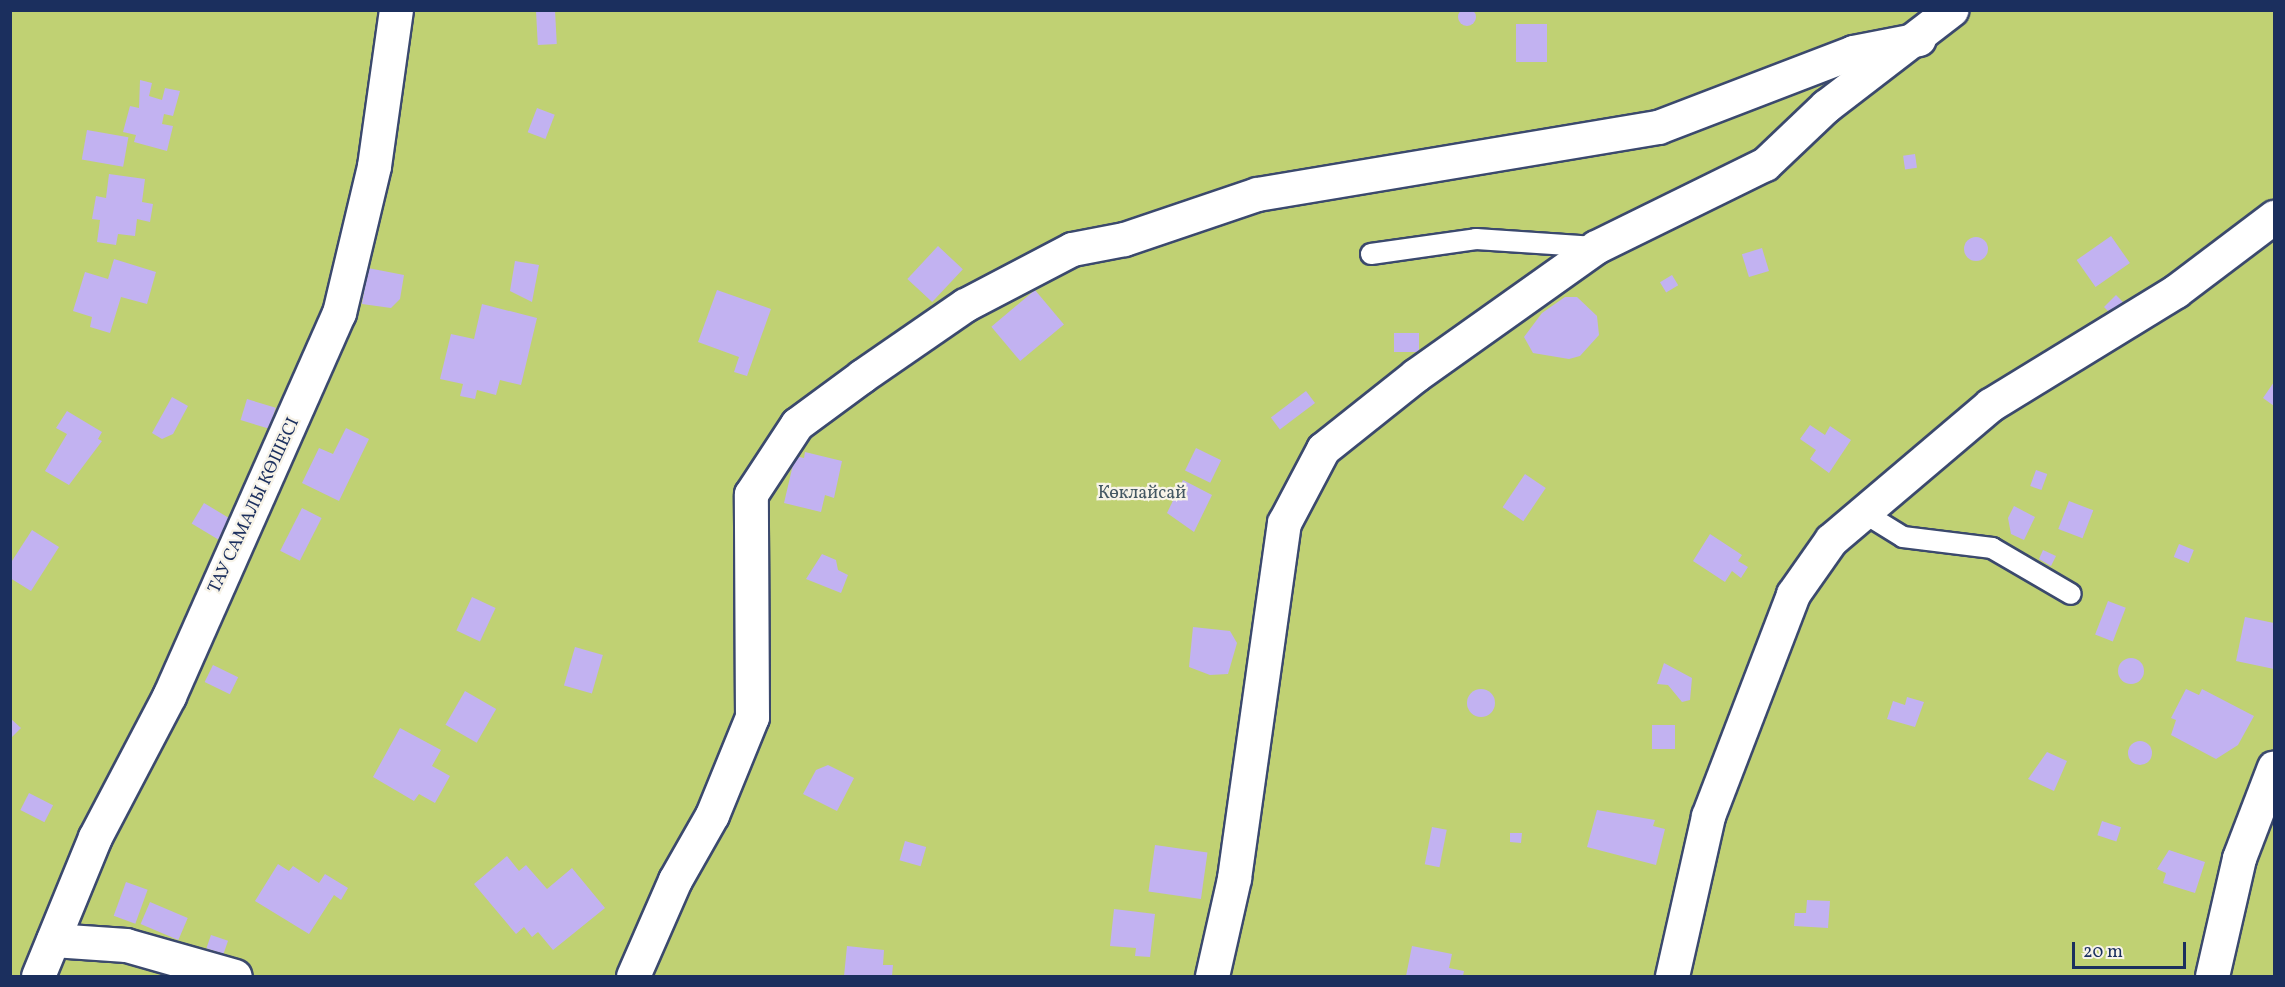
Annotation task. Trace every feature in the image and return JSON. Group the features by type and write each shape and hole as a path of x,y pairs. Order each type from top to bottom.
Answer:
{"street":[{"name":"ТАУ САМАЛЫ КӨШЕСІ","path":"38,976 95,837 169,696 276,464 339,313 374,166 396,10"},
{"path":"1212,976 1234,878 1284,523 1323,449 1416,375 1596,247 1765,164 1826,106 1919,39 1952,10"},
{"path":"633,976 675,880 712,815 752,717 751,494 797,424 861,376 965,305 1072,249 1124,239 1257,194 1658,127 1853,52 1919,39"},
{"path":"1672,976 1708,816 1793,594 1831,540 1860,512 1990,405 2176,291 2274,217"},
{"path":"2212,976 2239,858 2274,767"},
{"path":"53,940 126,945 235,976"}],"lane":[{"path":"1371,254 1476,239 1596,247"},
{"path":"1860,512 1904,537 1992,548 2071,594"}],"green space":[{"name":"Көклайсай","path":"11,11 2274,11 2274,976 11,976"}],"building":[{"path":"1463,8 1471,8 1476,13 1474,24 1463,26 1458,21 1458,13"},
{"path":"555,10 557,44 538,45 536,11"},
{"path":"1516,24 1547,24 1547,62 1516,62"},
{"path":"140,80 152,83 149,96 162,100 165,88 180,91 173,116 164,114 162,124 173,126 167,151 134,142 136,135 123,132 130,106 139,108"},
{"path":"537,108 555,115 545,139 528,132"},
{"path":"87,130 128,137 123,167 82,160"},
{"path":"1915,154 1917,168 1905,170 1903,156"},
{"path":"109,174 145,179 142,202 153,204 150,222 137,219 135,236 118,234 116,245 97,242 100,220 92,219 96,196 106,198"},
{"path":"2111,236 2130,263 2096,287 2077,260"},
{"path":"1976,237 1985,240 1988,249 1985,258 1976,261 1967,258 1964,249 1967,240"},
{"path":"938,246 963,269 932,302 907,279"},
{"path":"1762,248 1769,271 1749,277 1742,254"},
{"path":"114,259 156,272 147,304 121,297 110,333 90,327 92,317 73,311 85,272 108,279"},
{"path":"515,261 539,265 532,302 510,291"},
{"path":"368,268 404,275 400,299 391,308 362,304"},
{"path":"1672,275 1678,285 1666,292 1660,282"},
{"path":"717,290 771,309 747,376 734,372 739,357 698,342"},
{"path":"1035,290 1064,324 1020,361 991,327"},
{"path":"2116,295 2125,304 2113,316 2104,307"},
{"path":"1565,297 1577,297 1597,316 1599,335 1580,356 1569,359 1533,353 1524,337 1542,313"},
{"path":"482,304 537,318 521,385 500,380 496,395 477,390 475,399 460,396 463,384 440,379 451,334 474,339"},
{"path":"1394,333 1419,333 1419,352 1394,352"},
{"path":"2274,382 2274,406 2263,398"},
{"path":"1306,391 1315,403 1280,429 1271,417"},
{"path":"172,397 188,406 173,434 162,439 152,433"},
{"path":"247,399 276,408 269,429 241,420"},
{"path":"67,411 102,432 98,439 102,441 69,485 45,471 67,434 56,428"},
{"path":"1810,425 1825,435 1830,426 1851,440 1829,473 1810,459 1816,450 1800,439"},
{"path":"346,428 369,439 339,501 302,483 319,448 333,454"},
{"path":"1196,448 1221,460 1210,483 1185,470"},
{"path":"805,452 842,461 834,498 825,495 821,512 784,503 795,456 804,458"},
{"path":"2036,470 2047,474 2041,490 2030,486"},
{"path":"1525,474 1546,488 1523,521 1503,507"},
{"path":"1183,480 1212,495 1194,532 1167,513"},
{"path":"2069,501 2093,510 2083,538 2058,529"},
{"path":"204,503 231,519 218,540 192,524"},
{"path":"2014,506 2035,517 2024,540 2011,534 2008,518"},
{"path":"302,508 322,518 300,561 280,551"},
{"path":"32,530 59,547 31,591 10,578 10,564"},
{"path":"1710,534 1742,555 1738,561 1748,567 1741,578 1732,571 1725,582 1693,561"},
{"path":"2179,544 2194,550 2189,563 2174,557"},
{"path":"2043,550 2056,556 2051,566 2039,559"},
{"path":"822,554 836,560 838,570 848,575 841,593 806,579"},
{"path":"472,597 496,608 480,642 456,631"},
{"path":"2108,601 2126,608 2113,641 2095,635"},
{"path":"2245,617 2274,623 2274,669 2236,661"},
{"path":"1193,627 1230,631 1237,643 1228,674 1210,675 1189,667"},
{"path":"575,647 603,655 592,693 564,685"},
{"path":"2131,658 2140,662 2144,671 2140,680 2131,684 2122,680 2118,671 2122,662"},
{"path":"1664,663 1692,678 1690,700 1682,702 1668,685 1657,684"},
{"path":"213,665 238,677 230,694 205,682"},
{"path":"1481,689 1491,693 1495,703 1491,713 1481,717 1471,713 1467,703 1471,693"},
{"path":"2186,689 2199,695 2202,689 2254,716 2238,745 2216,759 2171,735 2176,720 2171,718"},
{"path":"465,691 496,709 477,743 446,725"},
{"path":"1907,697 1924,702 1915,727 1887,719 1893,701 1905,705"},
{"path":"10,718 21,728 10,739"},
{"path":"1652,725 1675,725 1675,749 1652,749"},
{"path":"400,728 441,750 432,766 450,776 435,803 419,794 414,801 373,777"},
{"path":"2140,741 2148,745 2152,753 2148,761 2140,765 2132,761 2128,753 2132,745"},
{"path":"2047,752 2067,761 2054,791 2028,779"},
{"path":"828,765 854,778 837,811 803,794 816,770"},
{"path":"29,793 53,805 44,822 20,810"},
{"path":"1597,810 1655,820 1653,826 1665,829 1656,865 1587,847"},
{"path":"2102,821 2121,827 2116,841 2097,835"},
{"path":"1432,827 1447,830 1439,867 1425,864"},
{"path":"1510,833 1522,833 1521,843 1510,842"},
{"path":"905,841 926,847 921,866 899,860"},
{"path":"1155,845 1207,852 1201,899 1148,892"},
{"path":"2169,850 2205,862 2195,893 2163,883 2166,873 2157,869"},
{"path":"507,856 519,871 526,865 547,889 572,868 605,908 553,950 538,932 532,937 524,927 516,934 474,884"},
{"path":"278,864 289,871 293,866 319,883 325,874 348,888 341,900 334,895 309,934 255,901"},
{"path":"126,882 148,890 135,924 114,916"},
{"path":"1807,900 1830,901 1828,928 1794,926 1795,913 1806,913"},
{"path":"150,902 188,918 178,940 141,924"},
{"path":"1114,909 1155,914 1150,957 1135,956 1136,948 1110,946"},
{"path":"211,935 228,941 223,954 206,948"},
{"path":"847,946 884,950 883,965 893,965 892,976 844,976"},
{"path":"1412,946 1452,954 1449,968 1464,971 1463,976 1406,976"}]}
